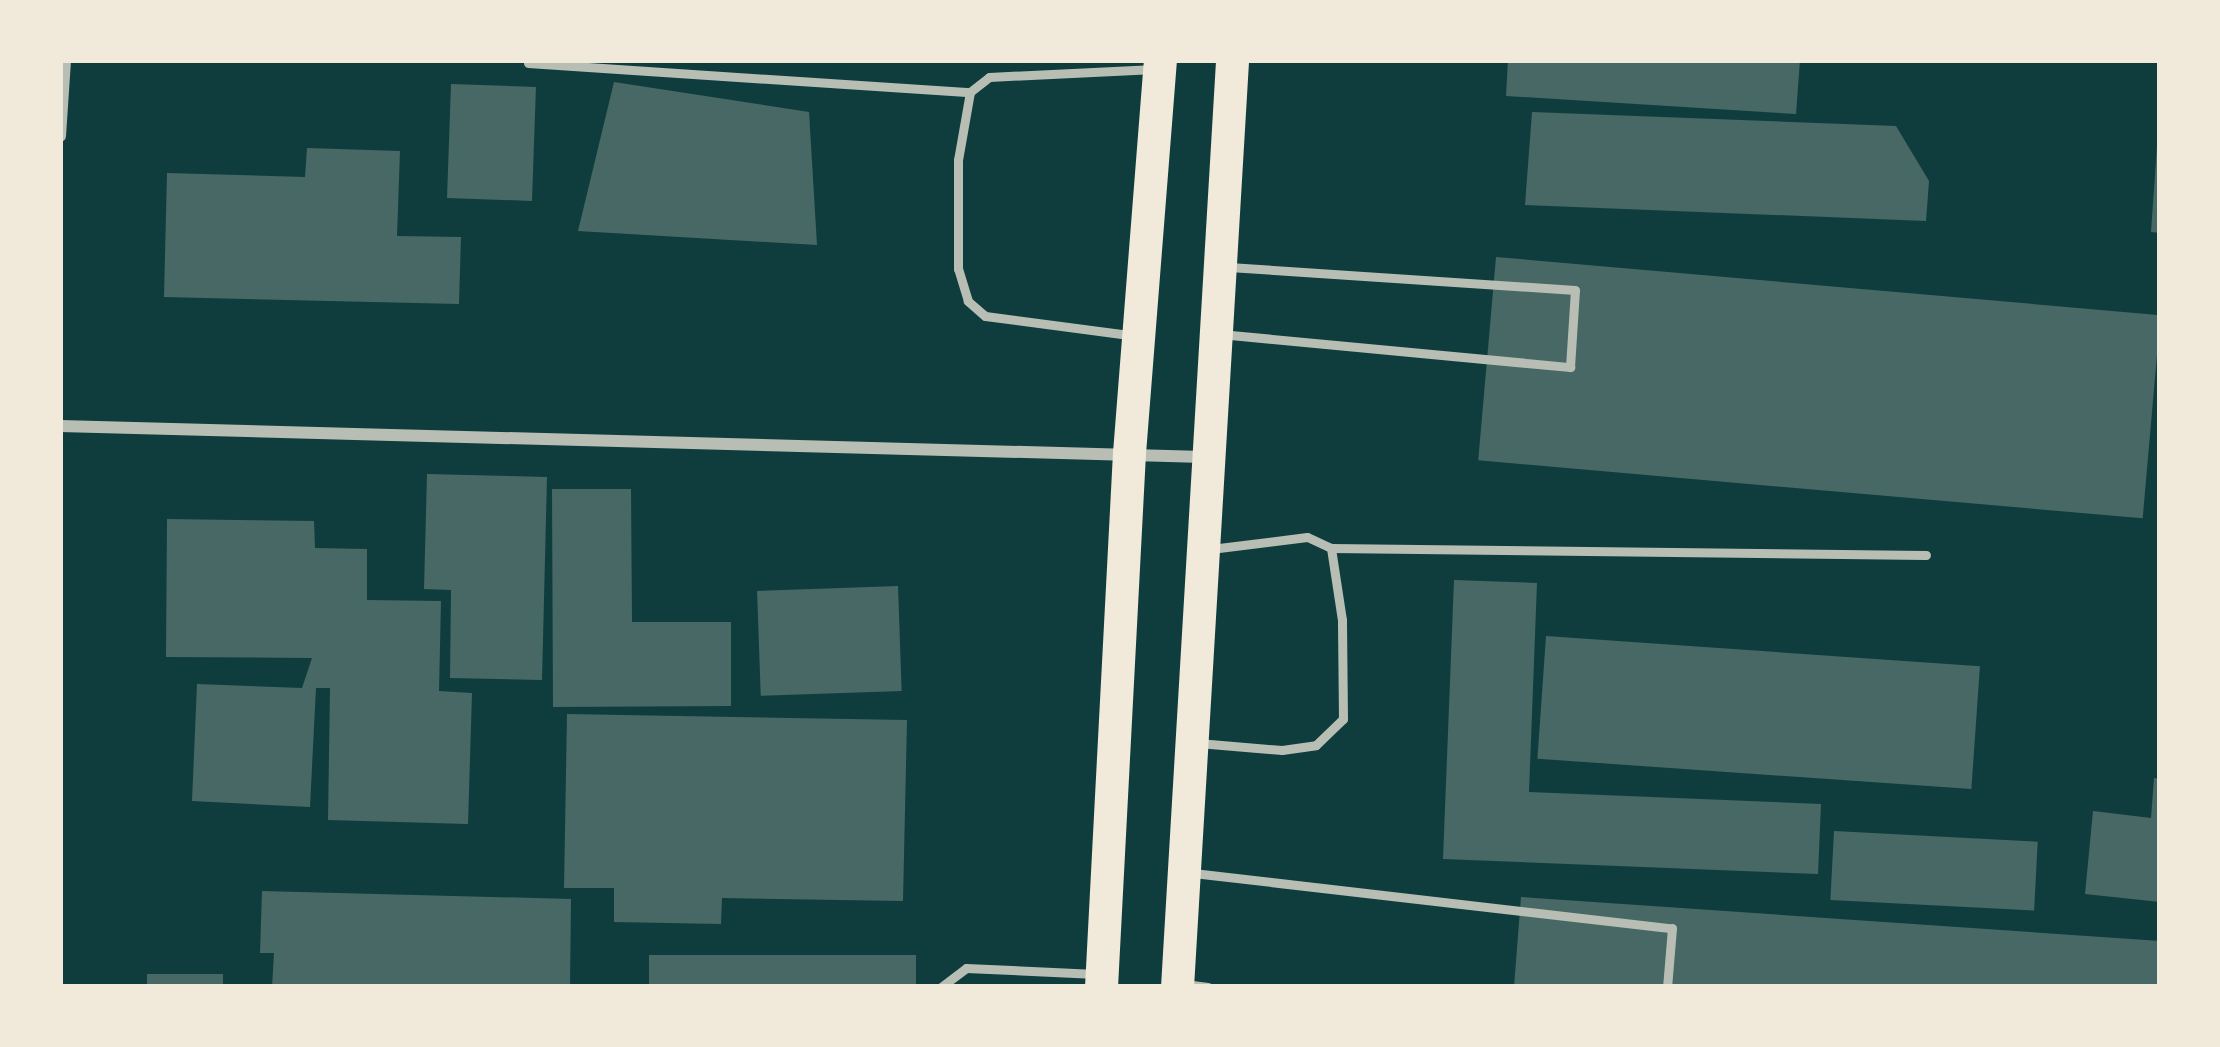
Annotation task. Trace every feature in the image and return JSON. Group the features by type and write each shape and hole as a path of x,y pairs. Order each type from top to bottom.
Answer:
{"highway":[{"path":"1188,986 1184,872 1199,550 1232,60"},
{"path":"1101,981 1129,453 1160,64"}],"street":[{"path":"60,136 65,60"},
{"path":"60,426 1206,457"}],"lane":[{"path":"528,63 970,92"},
{"path":"1140,337 985,316 968,301 958,269 958,160 970,92 988,77 1160,64"},
{"path":"1213,333 1570,367 1575,290 1218,266"},
{"path":"1199,550 1307,537 1331,548 1926,555"},
{"path":"1193,742 1282,750 1316,745 1343,719 1342,620 1331,548"},
{"path":"1184,872 1672,928 1667,987"},
{"path":"941,987 966,968 1101,981"}],"building":[{"path":"1508,60 1800,60 1796,114 1506,96"},
{"path":"614,82 809,112 817,245 578,231"},
{"path":"451,84 536,87 532,201 447,198"},
{"path":"1532,112 1896,126 1929,181 1926,221 1525,205"},
{"path":"2160,146 2160,233 2151,232"},
{"path":"307,148 400,151 397,236 461,237 459,304 164,297 167,173 305,177"},
{"path":"1496,257 2160,315 2143,518 1478,460"},
{"path":"427,474 547,477 542,680 450,678 451,590 424,589"},
{"path":"552,489 631,489 632,622 731,622 731,706 553,707"},
{"path":"167,519 314,521 315,548 367,549 367,600 441,601 439,691 472,693 468,824 328,820 330,688 316,688 310,807 192,801 197,684 302,688 312,658 166,657"},
{"path":"1454,580 1537,583 1529,792 1821,804 1818,874 1443,859"},
{"path":"898,586 902,691 761,696 757,591"},
{"path":"1546,636 1980,666 1971,789 1537,759"},
{"path":"567,714 907,720 903,901 722,898 721,924 614,922 614,888 564,888"},
{"path":"2154,778 2160,779 2160,902 2085,894 2093,811 2151,818"},
{"path":"1834,831 2038,842 2034,911 1830,900"},
{"path":"262,891 571,899 570,987 272,987 274,953 260,953"},
{"path":"1521,897 2160,941 2160,987 1514,987"},
{"path":"649,955 916,955 916,987 649,987"},
{"path":"147,974 223,974 223,987 147,987"}]}
